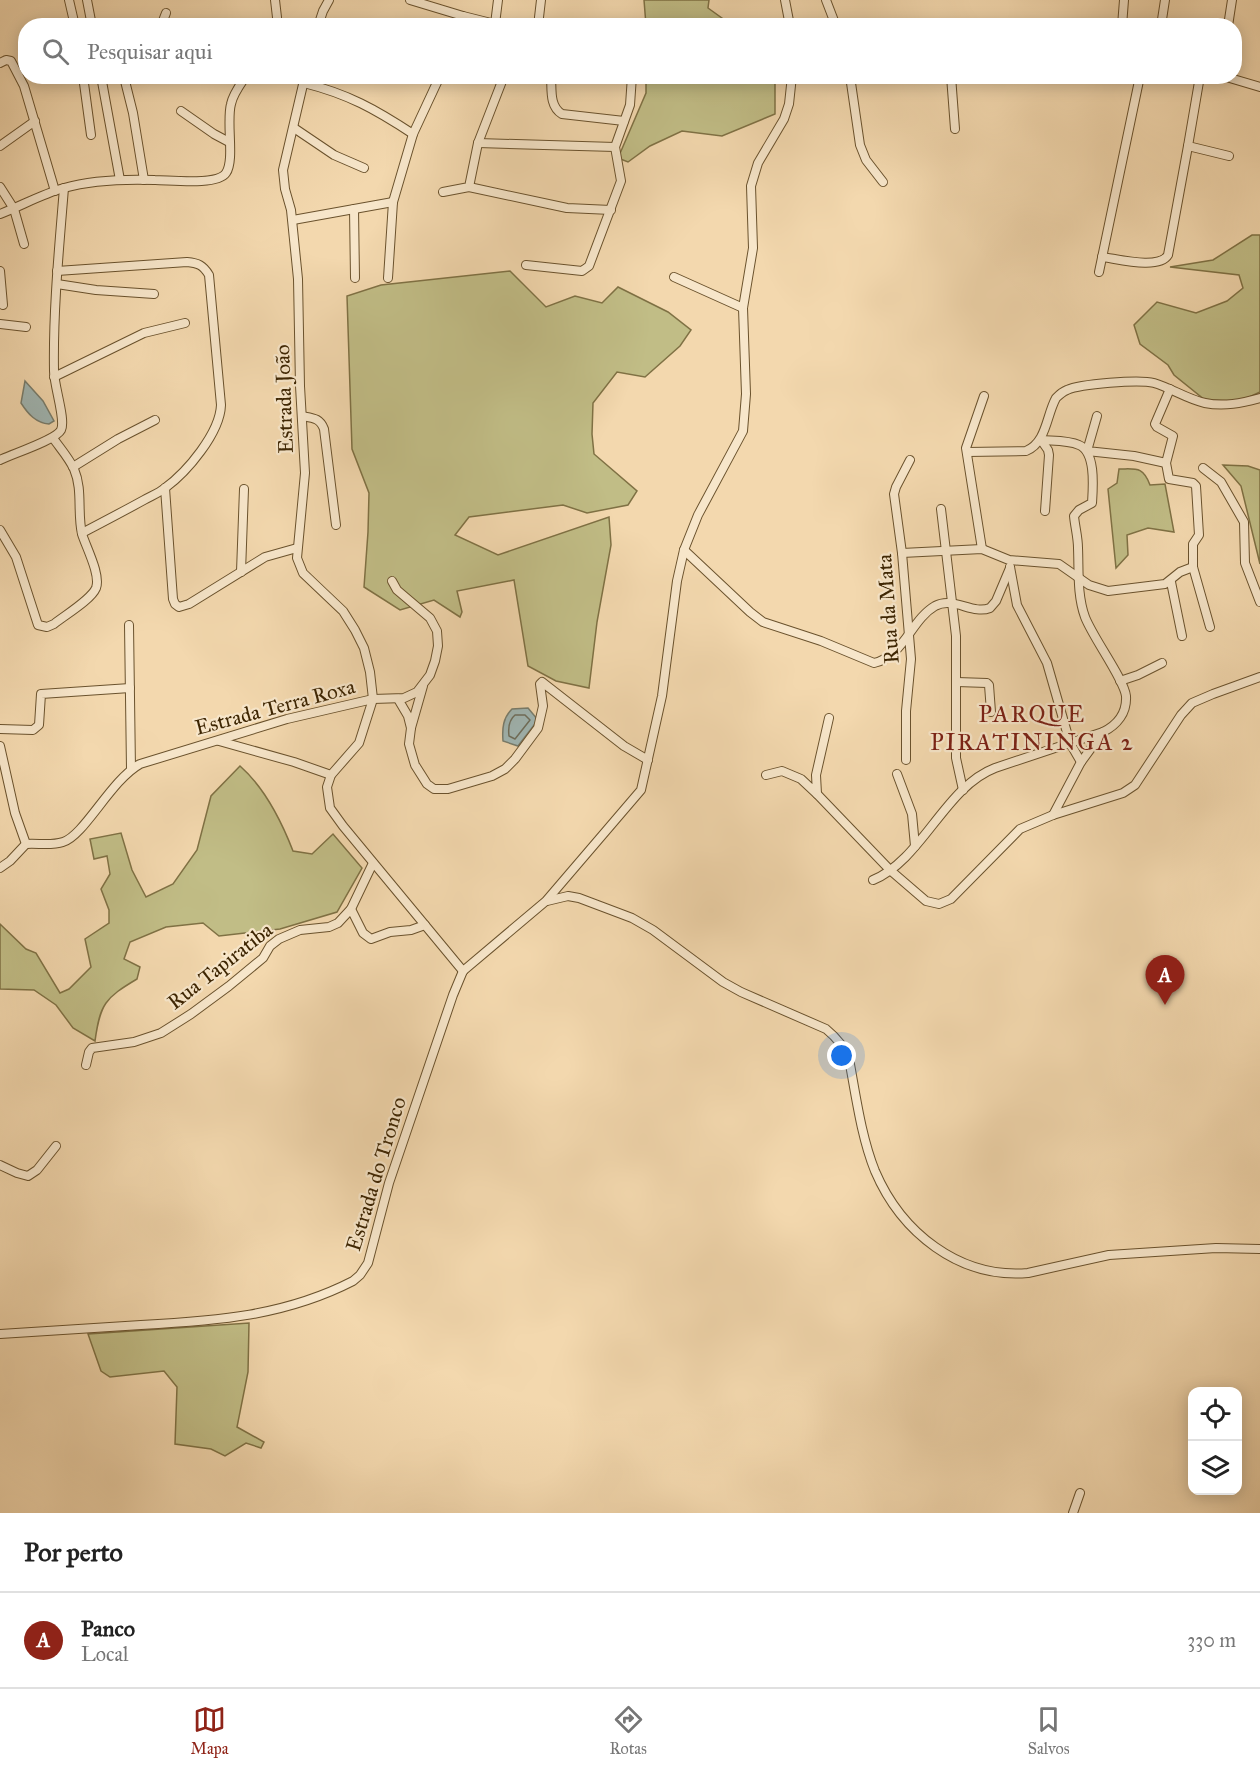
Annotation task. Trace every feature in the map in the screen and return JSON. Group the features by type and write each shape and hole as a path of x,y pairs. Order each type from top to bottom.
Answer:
{"street":[{"path":"73,18 70,2 87,0 90,18"},
{"path":"275,0 277,18"},
{"path":"321,18 329,0"},
{"path":"410,0 471,18"},
{"path":"498,0 499,18"},
{"path":"539,18 541,0"},
{"path":"785,0 788,18"},
{"path":"826,0 833,18"},
{"path":"1123,18 1124,0"},
{"path":"1163,18 1166,0"},
{"path":"1229,18 1232,0"},
{"path":"164,18 166,13"},
{"path":"0,63 6,60 11,62 18,73"},
{"path":"1242,82 1260,87"},
{"path":"23,84 55,191"},
{"path":"84,84 91,135"},
{"path":"102,84 120,180"},
{"path":"126,84 144,180"},
{"path":"0,214 64,188 120,180 213,180 220,178 229,166 231,104 241,84"},
{"name":"Estrada João","path":"304,84 283,170 285,189 290,203 298,279 304,497 297,558 303,573 343,611 355,630 364,648 373,699"},
{"path":"316,84 356,99 413,134"},
{"path":"388,278 393,202 413,134 436,84"},
{"path":"470,187 478,143 501,84"},
{"path":"551,84 552,101 562,114 624,121"},
{"path":"526,265 586,269 621,181 615,147 632,94 632,84"},
{"path":"217,740 331,775 327,787 330,808 463,971 546,901 636,796 644,781 667,670 677,581 684,550 699,515 743,431 746,394 743,308 753,248 750,198 753,174 784,119 789,104 791,84"},
{"path":"851,84 860,145 866,160 883,182"},
{"path":"952,84 955,129"},
{"path":"1099,272 1138,84"},
{"path":"1102,257 1155,264 1165,260 1168,255 1199,84"},
{"path":"181,111 230,142"},
{"path":"0,146 36,121"},
{"path":"294,128 334,155 364,168"},
{"path":"478,143 615,147"},
{"path":"1188,146 1229,156"},
{"path":"0,187 14,209 24,244"},
{"path":"443,192 470,187 567,208 611,210"},
{"path":"0,460 53,438 60,432 63,421 54,377 57,272 64,188"},
{"path":"292,220 393,202"},
{"path":"354,209 356,278"},
{"path":"57,272 187,262 198,263 209,275 220,416 207,442 165,488 82,533"},
{"path":"0,272 3,305"},
{"path":"674,277 743,308"},
{"path":"57,284 96,290 154,294"},
{"path":"54,377 144,333 184,323"},
{"path":"0,324 26,327"},
{"path":"967,452 1032,449 1041,440 1053,405 1060,394 1067,390 1134,380 1170,389 1204,403 1237,404 1260,398"},
{"path":"1170,389 1155,424 1173,436 1166,463 1169,479 1193,483 1196,486 1199,535 1192,544 1193,567 1210,627"},
{"path":"982,549 967,452 969,437 984,396"},
{"path":"302,416 316,419 321,422 324,429 336,525"},
{"path":"873,880 890,870 915,846 963,790 989,770 1103,732 1118,722 1124,711 1126,695 1090,630 1084,614 1078,576 1078,548 1074,516 1079,510 1092,503 1091,459 1087,451 1097,416"},
{"path":"73,467 118,439 155,420"},
{"path":"0,530 16,557 38,625 42,627 54,624 90,597 95,590 98,583 97,575 82,533 78,482 73,467 53,438"},
{"path":"1041,440 1075,443 1087,451 1134,456 1166,463"},
{"path":"1041,440 1049,455 1045,511"},
{"name":"Rua da Mata","path":"906,760 906,711 911,672 902,553 894,494 910,460"},
{"path":"1203,468 1221,482 1244,522 1245,563 1260,602"},
{"path":"165,488 169,565 175,604 179,607 189,604 265,557 297,548"},
{"path":"241,572 244,489"},
{"path":"941,509 954,603 957,682 956,742 963,790"},
{"path":"902,553 982,549 1010,564 1053,562 1065,567 1089,585 1108,591 1171,582 1180,572 1193,567"},
{"path":"684,550 763,622 821,641 874,663 887,657 932,608 944,603 954,603 981,610 990,608 996,601 1010,564"},
{"path":"1010,564 1017,605 1047,663 1070,742 1081,762"},
{"path":"392,580 397,590 430,618 437,631 438,646 435,661 423,686 411,728 409,744 420,774 434,789 448,789 492,776 505,769 538,728 543,706 540,684 542,682 624,746 648,760"},
{"path":"1171,582 1182,636"},
{"path":"129,625 131,769"},
{"path":"1120,681 1162,663"},
{"path":"766,775 782,771 801,779 890,870 926,901 932,904 946,903 1014,833 1025,826 1123,793 1135,785 1181,715 1192,703 1260,677"},
{"path":"957,682 987,683 992,712"},
{"path":"373,699 398,699 410,696 423,686"},
{"path":"0,729 33,730 39,725 41,694 130,688"},
{"name":"Estrada Terra Roxa","path":"26,844 55,844 71,838 131,769 155,758 287,718 373,699 359,743 331,775"},
{"path":"398,699 408,716 411,728"},
{"path":"817,794 816,776 829,718"},
{"path":"1053,815 1081,762 1103,732"},
{"path":"0,746 15,813 26,844 0,868"},
{"path":"897,774 912,814 915,846"},
{"path":"1066,791 1077,807"},
{"name":"Rua Tapiratiba","path":"86,1065 89,1052 97,1046 134,1042 162,1033 237,979 263,958 270,946 279,939 300,930 329,927 338,923 351,909 374,863"},
{"path":"546,901 568,896 579,898 632,918 653,930 723,982 826,1029 834,1036 846,1050 868,1150 891,1201 906,1221 925,1240 955,1260 988,1271 1015,1274 1109,1255 1216,1248 1260,1249"},
{"path":"351,909 365,936 371,939 390,932 411,930 425,925"},
{"name":"Estrada do Tronco","path":"0,1334 195,1322 253,1315 288,1307 353,1281 368,1263 389,1184 463,971"},
{"path":"0,1165 28,1176 37,1170 56,1146"},
{"path":"1073,1513 1080,1493"}],"shaded area":[{"path":"644,0 709,0 708,8 722,18 645,18"},
{"path":"646,84 775,84 775,114 722,136 682,131 650,146 628,162 618,158 646,93"},
{"path":"1252,235 1260,235 1260,392 1241,401 1205,400 1174,375 1168,365 1140,344 1134,325 1157,302 1196,313 1227,301 1243,288 1239,275 1170,267 1213,260"},
{"path":"510,271 546,307 575,296 602,303 618,287 668,312 691,330 680,346 645,377 617,372 593,403 594,454 637,491 628,505 587,513 563,505 469,517 455,535 498,555 609,517 611,545 597,622 589,688 556,681 528,666 514,580 457,591 462,612 460,617 434,600 400,610 364,587 369,493 352,449 347,296 381,285"},
{"path":"1223,465 1248,466 1260,470 1260,564 1241,486"},
{"path":"1119,469 1134,469 1142,472 1150,485 1165,484 1174,532 1148,528 1127,535 1128,555 1116,568 1108,489 1117,483"},
{"path":"240,766 257,784 271,805 293,851 312,854 333,834 362,868 337,912 280,929 219,936 203,923 166,927 130,942 124,959 140,967 137,979 106,1003 99,1018 95,1041 73,1028 56,1005 34,990 0,989 0,924 26,949 36,953 60,993 69,989 91,967 85,939 109,923 109,910 101,889 110,874 107,856 94,859 90,839 121,833 132,870 146,897 173,884 197,850 211,796"},
{"path":"249,1323 248,1372 237,1427 264,1442 261,1448 246,1443 225,1456 211,1449 175,1444 177,1387 164,1371 110,1377 101,1371 88,1334"}],"water":[{"path":"25,381 43,401 54,421 49,424 40,422 21,403"},
{"path":"528,708 538,720 518,746 503,741 504,724 509,712 512,709"}],"place":[{"name":"Panco","path":"1165,1005"}],"district":[{"name":"PARQUE PIRATININGA 2","path":"1032,728"}]}
